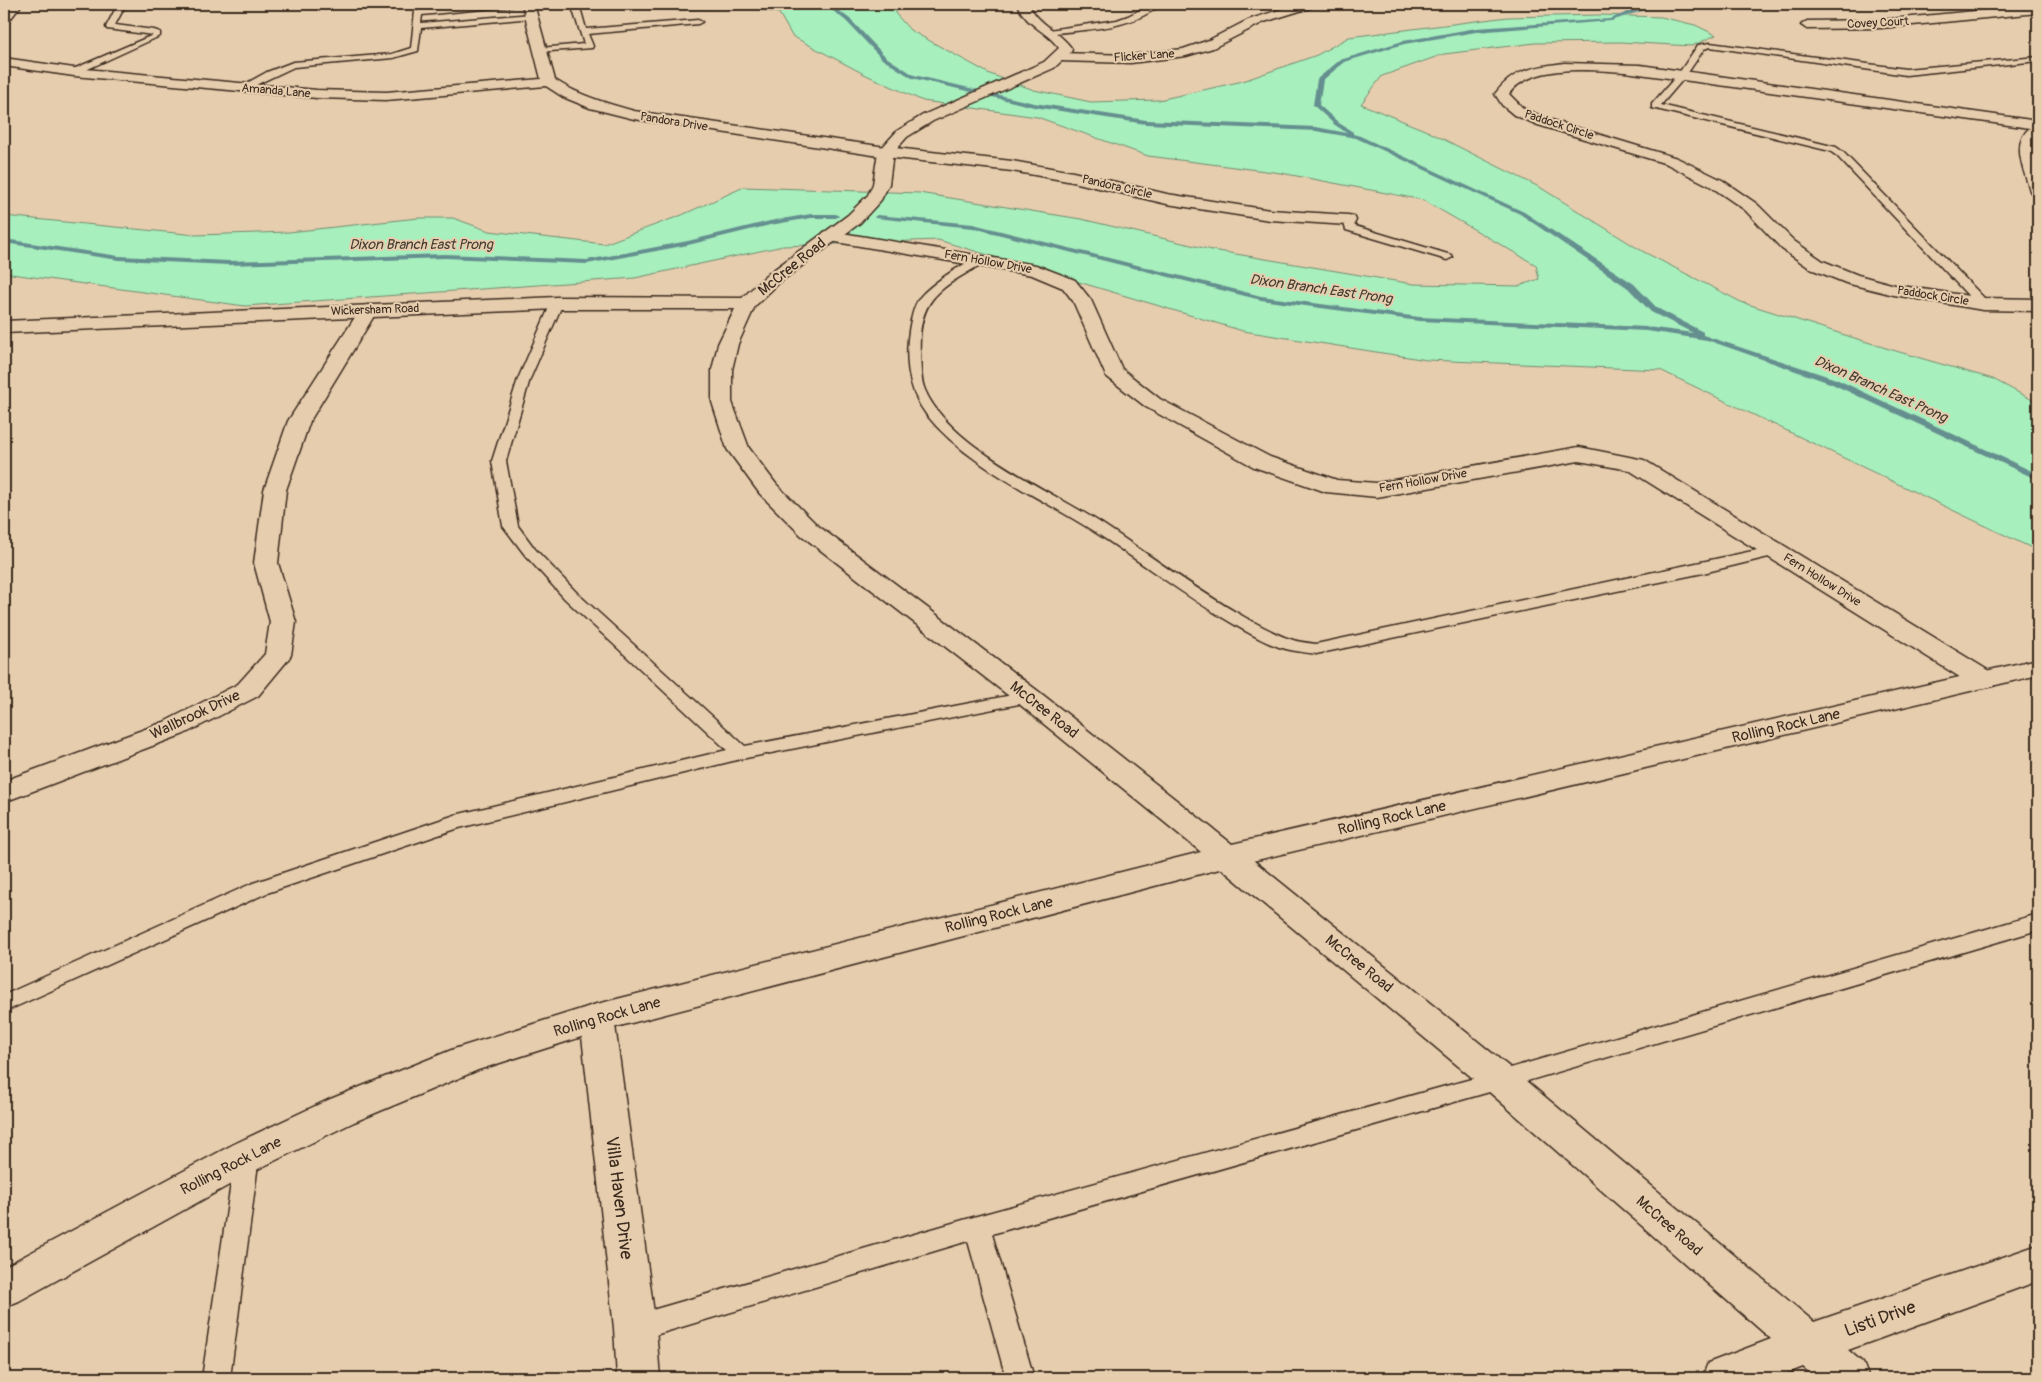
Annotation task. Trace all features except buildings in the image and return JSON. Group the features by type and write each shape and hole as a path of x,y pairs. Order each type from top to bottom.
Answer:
{"street":[{"path":"4,19 16,4"},
{"path":"886,152 902,134 928,118 1049,65 1059,57 1066,49 1061,40 1035,23 1026,13 1023,4"},
{"name":"Flicker Lane","path":"1059,57 1121,59 1159,57 1184,52 1204,47 1274,14 1309,4"},
{"name":"Covey Court","path":"1807,25 1914,22 2038,9"},
{"path":"530,10 548,82"},
{"name":"Amanda Lane","path":"4,62 74,72 317,94 386,96 548,82"},
{"name":"Paddock Circle","path":"2038,127 1682,75 1611,68 1566,68 1537,72 1517,78 1505,86 1502,94 1507,102 1519,112 1543,122 1672,161 1716,183 1751,206 1788,245 1817,265 1852,279 1894,290 1983,304 2038,305"},
{"name":"Pandora Drive","path":"548,82 568,94 595,105 634,116 886,152"},
{"path":"2038,127 2030,135 2026,147 2038,191"},
{"name":"Pandora Circle","path":"886,152 1012,166 1073,177 1167,199 1270,215 1348,220"},
{"name":"McCree Road","path":"886,152 881,184 875,197 854,219 774,278 747,304 728,344 722,370 722,402 738,449 768,489 808,530 1028,697 1227,856 1500,1080 1807,1345 1848,1378"},
{"name":"Fern Hollow Drive","path":"830,236 1036,270 1069,284 1082,300 1113,372 1153,403 1262,462 1334,487 1377,490 1579,454 1636,465 1984,680"},
{"name":"Wickersham Road","path":"4,327 557,303 747,304"},
{"name":"Wallbrook Drive","path":"4,792 174,728 248,690 278,654 283,622 266,563 275,490 299,421 368,311"},
{"name":"Rolling Rock Lane","path":"4,1288 247,1156 341,1111 467,1059 596,1018 1227,856 2038,667"},
{"name":"Villa Haven Drive","path":"596,1018 635,1328 639,1378"},
{"name":"Listi Drive","path":"1723,1378 1807,1345 2038,1263"}],"lane":[{"path":"74,72 156,36 157,34 110,27 122,4"},
{"path":"242,88 293,65 393,56 407,53 415,49 418,13 433,10 513,4"},
{"path":"540,50 589,46 575,4"},
{"path":"1050,32 1118,22 1131,18 1156,4"},
{"path":"418,26 530,10"},
{"path":"583,32 698,22"},
{"path":"1983,304 1840,154 1833,149 1655,106 1682,75 1701,47 1710,45 1906,72 2038,58"},
{"path":"1348,220 1350,228 1360,232 1447,257"},
{"path":"981,260 947,282 924,300 914,332 916,376 919,391 932,413 962,442 997,466 1089,522 1222,610 1280,642 1316,649 1776,551"},
{"path":"557,303 524,379 498,461 510,526 530,552 571,596 742,753"},
{"path":"4,1004 260,888 445,825 742,753 1028,697"},
{"path":"635,1328 977,1228 1500,1080 2038,922"},
{"path":"216,1378 247,1156"},
{"path":"977,1228 1020,1378"}],"green space":[{"path":"664,4 906,4 895,13 910,30 990,74 1034,90 1091,102 1159,100 1243,81 1317,55 1349,37 1508,17 1599,15 1661,17 1695,25 1716,35 1692,46 1620,42 1535,43 1444,54 1382,76 1361,104 1427,131 1541,188 1642,251 1741,302 1889,349 1993,379 2038,403 2038,551 1660,370 1427,360 1243,331 938,240 783,246 635,278 245,306 4,273 4,216 196,235 289,232 418,218 453,218 489,231 604,244 682,215 744,187 919,193 1081,219 1212,250 1413,284 1519,286 1539,279 1536,265 1423,200 1281,173 1148,156 1037,117 923,101 864,74 792,36 779,13 743,7 677,10"}],"waterway":[{"name":"Dixon Branch East Prong","path":"811,4 829,6 848,20 884,58 912,76 1034,105 1146,122 1316,129 1358,137 1522,213 1631,286 1654,310 1700,334"},
{"name":"Dixon Branch East Prong","path":"1351,133 1337,124 1316,105 1320,79 1342,61 1403,43 1476,30 1611,20 1642,8 1661,4"},
{"name":"Dixon Branch East Prong","path":"4,241 119,258 229,263 445,256 587,262 688,243 770,223 811,216 836,216"},
{"name":"Dixon Branch East Prong","path":"877,217 973,226 1261,298 1419,319 1647,329 1708,338 1833,381 2038,477"}]}
